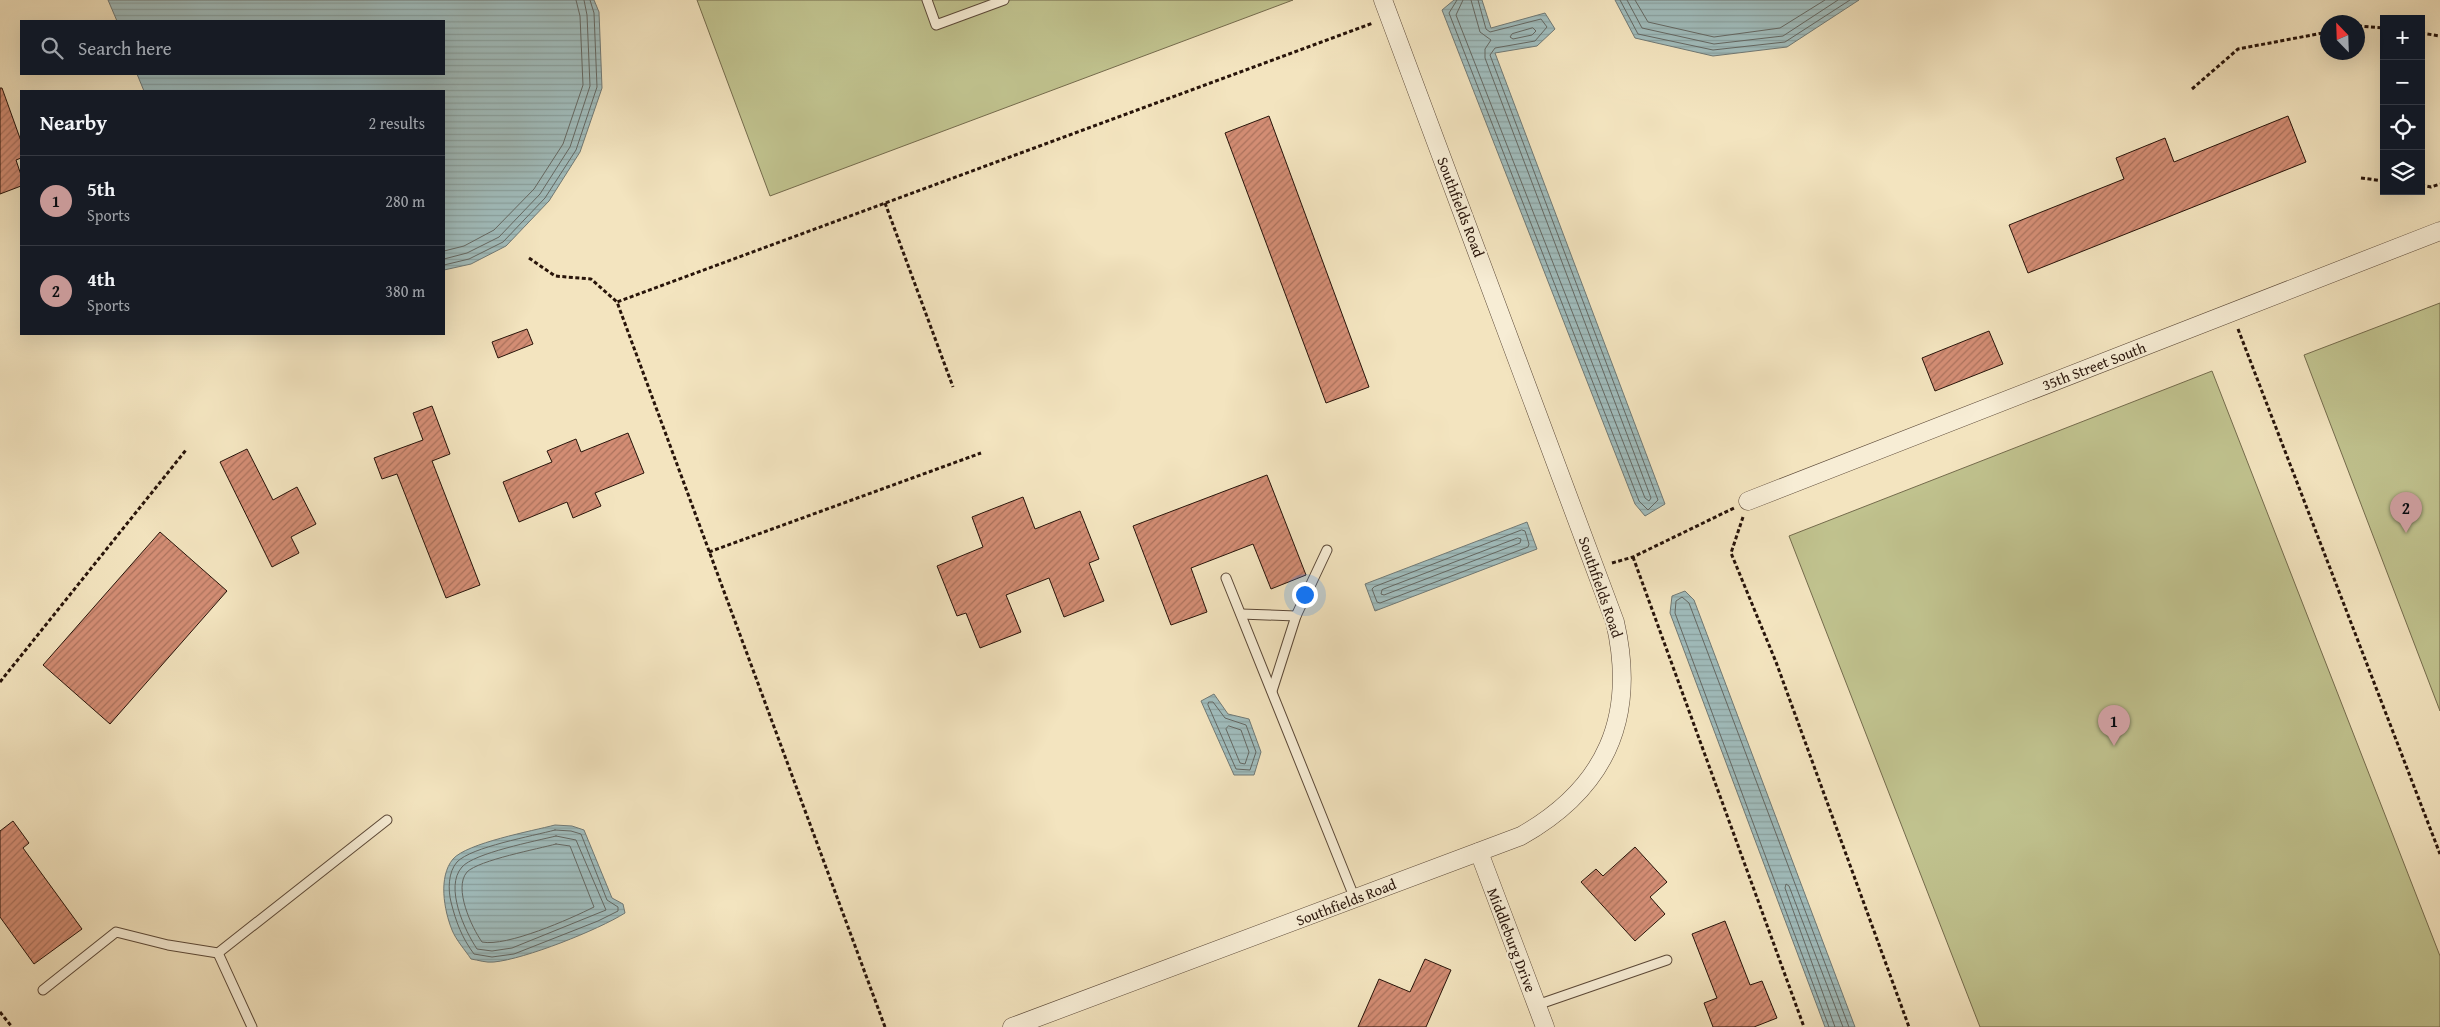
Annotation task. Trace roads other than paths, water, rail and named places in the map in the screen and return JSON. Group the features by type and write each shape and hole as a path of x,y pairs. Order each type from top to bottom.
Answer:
{"street":[{"name":"Southfields Road","path":"1012,1027 1522,836 1546,822 1568,804 1587,783 1602,760 1614,733 1621,706 1624,678 1622,650 1616,622 1383,0"},
{"name":"35th Street South","path":"1748,501 2440,231"},
{"name":"Middleburg Drive","path":"1480,852 1545,1027"}],"lane":[{"path":"927,0 936,25 1004,0"},
{"path":"1272,691 1296,616 1326,550"},
{"path":"1226,578 1355,899"},
{"path":"1241,614 1296,616"},
{"path":"43,990 116,932 168,945 218,953 387,820"},
{"path":"218,953 252,1027"},
{"path":"1537,1005 1667,960"}],"water":[{"path":"108,0 594,0 599,12 602,88 580,152 549,201 506,246 471,264 445,270 445,90 144,90 137,75 445,75 445,20 117,20"},
{"path":"1454,0 1482,0 1491,28 1545,13 1555,29 1537,46 1495,53 1665,504 1645,516 1635,504 1442,10"},
{"path":"1615,0 1859,0 1787,47 1713,56 1635,38"},
{"path":"1527,522 1537,549 1375,611 1365,584"},
{"path":"1685,591 1694,600 1855,1027 1825,1027 1670,613 1672,596"},
{"path":"1214,694 1228,714 1249,719 1261,752 1254,775 1234,775 1201,701"},
{"path":"555,825 572,826 584,830 612,898 623,904 625,913 580,935 542,950 494,962 471,959 458,941 449,922 444,894 445,875 448,866 460,853 485,843"}],"place":[{"name":"4th","path":"2406,533"},
{"name":"5th","path":"2114,746"}]}
